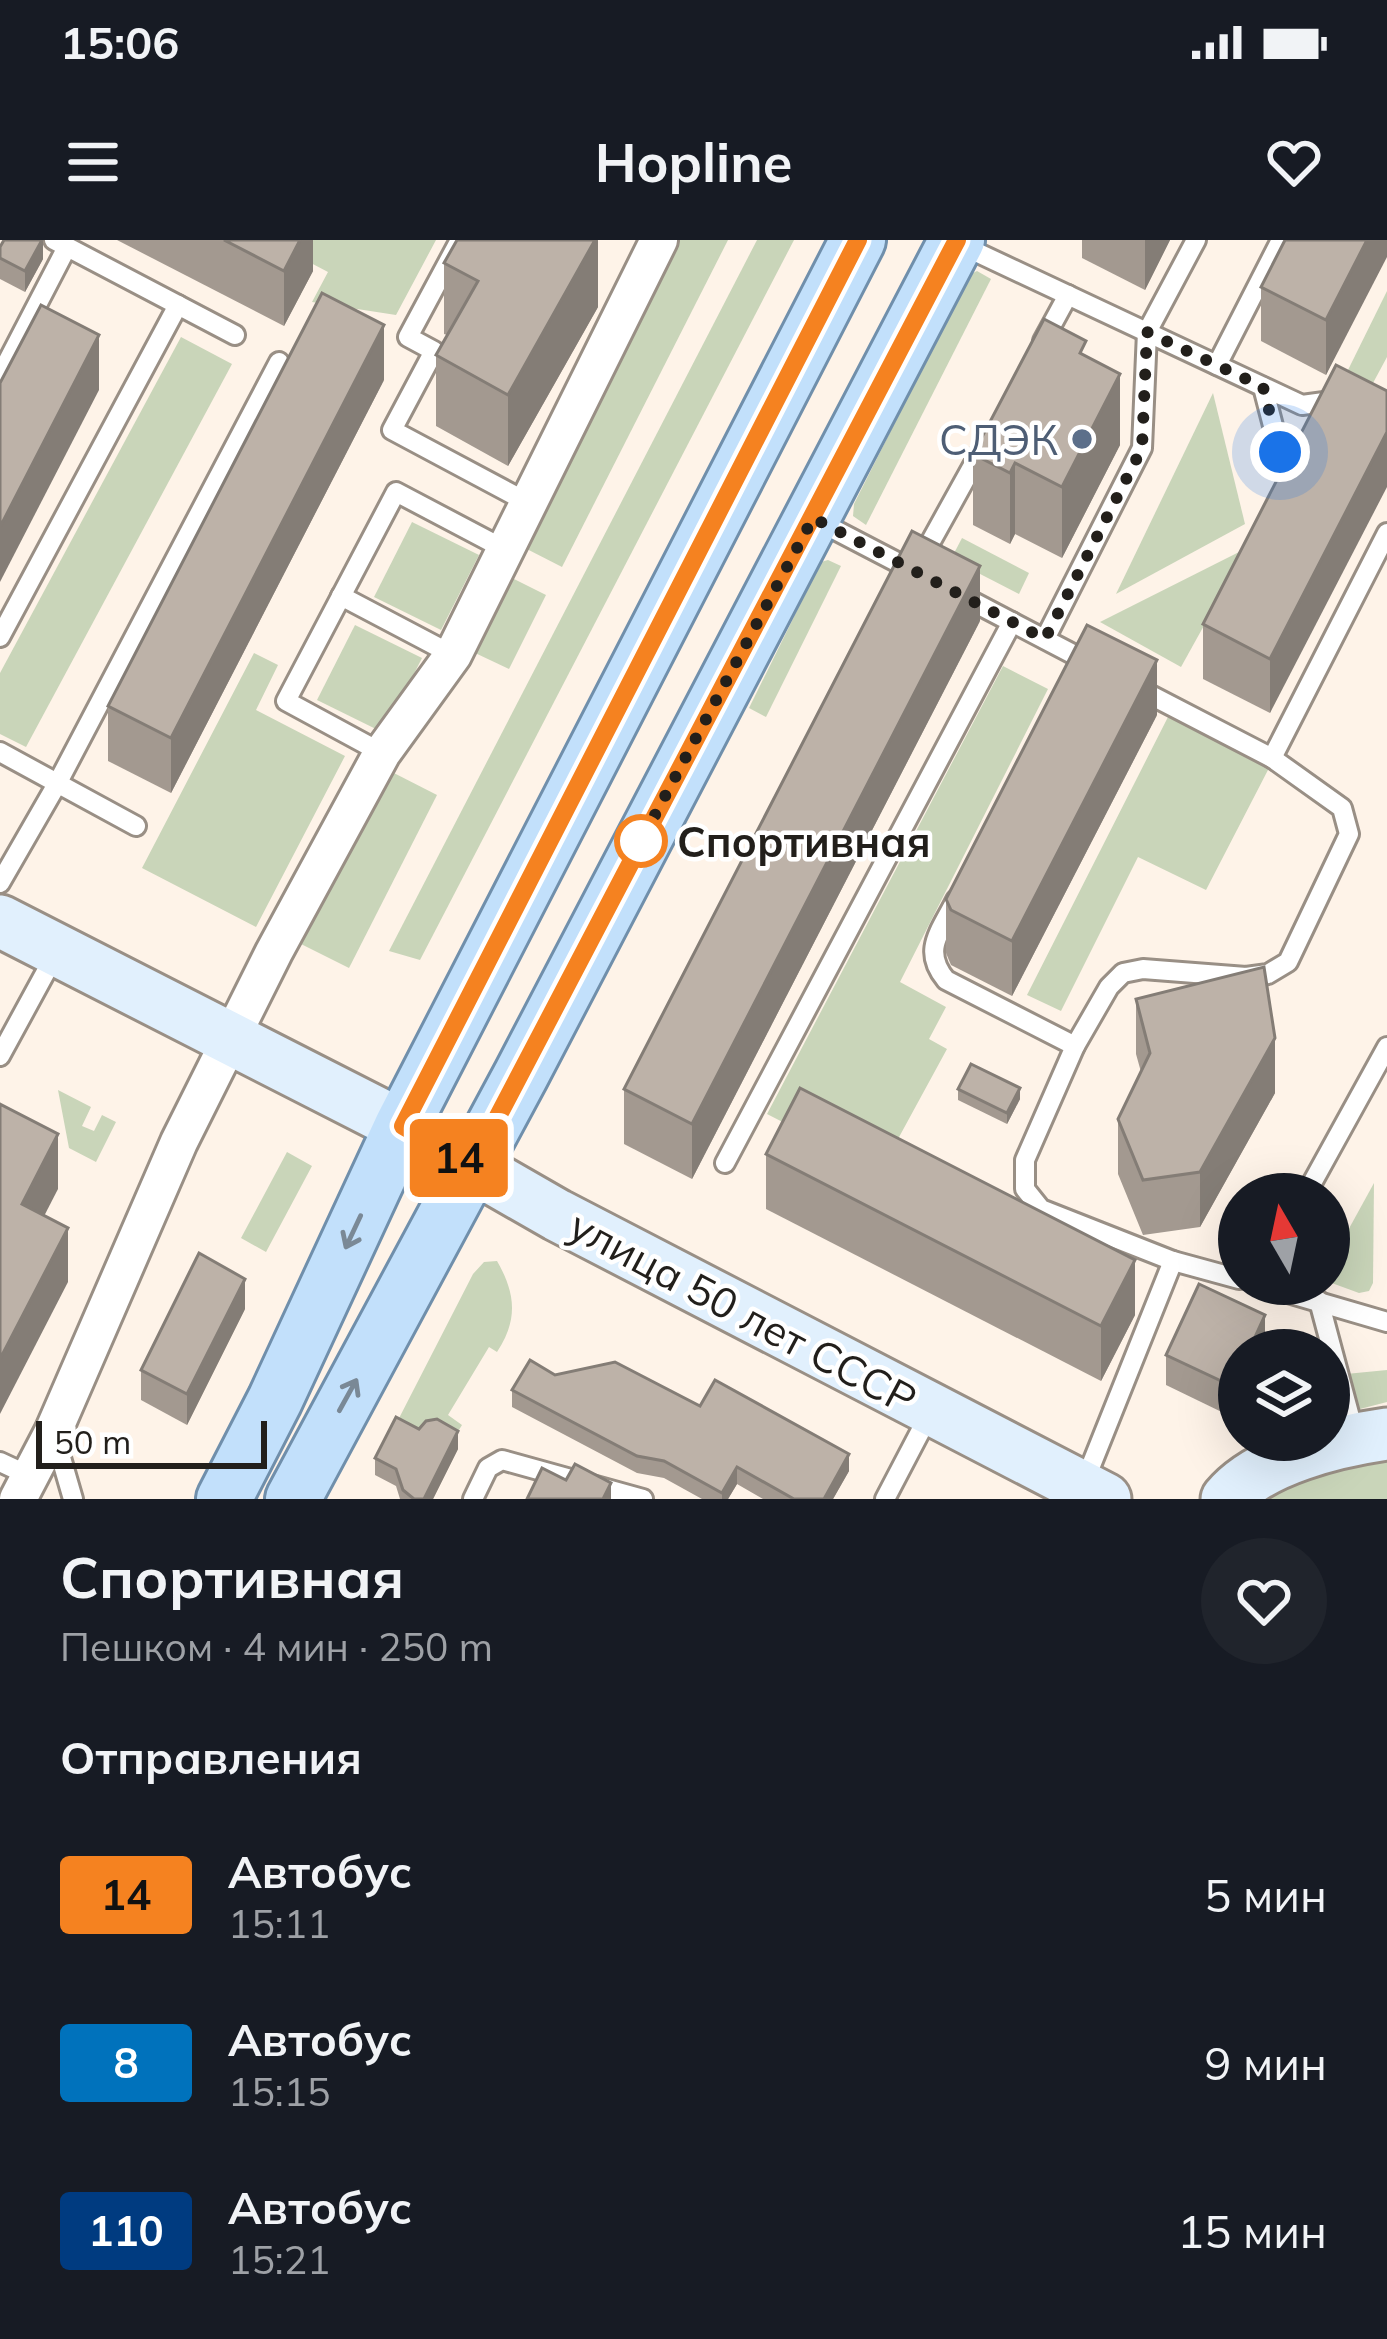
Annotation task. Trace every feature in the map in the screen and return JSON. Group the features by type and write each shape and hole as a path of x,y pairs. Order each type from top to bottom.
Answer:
{"main road":[{"path":"224,1499 403,1126 858,240"},
{"path":"293,1499 956,241"},
{"name":"улица 50 лет СССР","path":"0,922 403,1126 557,1215 1093,1493"},
{"path":"1227,1499 1249,1478 1369,1426"}],"street":[{"path":"16,1479 53,1432 179,1142 230,1038 382,753 453,655 659,240"}],"lane":[{"path":"460,240 408,337 434,351 392,430 527,502"},
{"path":"1045,639 1142,448 1147,332 1196,240"},
{"path":"1217,365 1281,240"},
{"path":"956,241 1303,405 1351,398"},
{"path":"0,376 60,243 235,335"},
{"path":"1035,354 1068,296"},
{"path":"0,637 178,305"},
{"path":"0,883 279,362"},
{"path":"1263,387 1288,484"},
{"path":"914,571 991,433"},
{"path":"382,753 286,701 396,493 506,550"},
{"path":"813,518 1272,758 1342,808 1349,834 1288,962 1268,974 1246,977 1143,969 1123,973 1109,986 1075,1046 1024,1160 1025,1189 1041,1209 1173,1261 1218,1273"},
{"path":"1272,758 1387,533"},
{"path":"341,596 453,655"},
{"path":"725,1163 1012,622"},
{"path":"1067,677 1078,656"},
{"path":"0,752 136,826"},
{"path":"964,885 932,947 934,966 946,980 1075,1046"},
{"path":"0,1056 57,951"},
{"path":"1318,1173 1387,1047"},
{"path":"1093,1493 1173,1261"},
{"path":"1321,1305 1369,1426"},
{"path":"1332,1305 1387,1322"},
{"path":"884,1499 932,1411"},
{"path":"53,1432 73,1499"},
{"path":"472,1499 488,1468 502,1460 643,1499"},
{"path":"488,1468 495,1499"}],"green space":[{"path":"267,240 436,240 396,315 312,302 328,272"},
{"path":"673,240 728,240 562,567 519,545"},
{"path":"757,240 794,240 420,960 389,951"},
{"path":"977,271 991,279 866,525 853,516 854,504 969,275"},
{"path":"1387,291 1387,357 1373,383 1348,370"},
{"path":"181,337 232,364 26,747 0,734 0,673"},
{"path":"1213,393 1245,524 1116,594"},
{"path":"412,522 479,555 441,630 374,597"},
{"path":"962,538 1029,573 1019,594 951,559"},
{"path":"1247,548 1181,667 1100,622"},
{"path":"821,562 841,566 766,717 749,708"},
{"path":"510,577 546,595 509,669 473,652"},
{"path":"355,625 422,658 384,733 317,700"},
{"path":"254,653 278,665 256,710 345,756 256,927 142,868"},
{"path":"1003,666 1048,689 900,982 946,1007 929,1039 947,1049 880,1172 767,1114"},
{"path":"1168,717 1269,768 1206,890 1138,857 1061,1011 1027,995"},
{"path":"388,770 437,795 349,968 301,944"},
{"path":"58,1090 91,1107 82,1126 94,1131 102,1115 116,1122 96,1162 69,1148"},
{"path":"287,1152 312,1166 266,1252 241,1238"},
{"path":"1374,1183 1373,1283 1369,1291 1350,1290 1350,1227"},
{"path":"497,1261 511,1296 509,1329 497,1352 489,1347 448,1415 462,1425 454,1438 395,1426 473,1274 484,1262"},
{"path":"1387,1370 1387,1402 1356,1410 1350,1374"},
{"path":"1387,1453 1387,1499 1264,1499 1286,1476"}],"building":[{"path":"4,240 42,240 25,271 0,258"},
{"path":"224,240 300,240 284,271"},
{"path":"457,240 595,240 508,395 436,355 478,281 444,263"},
{"path":"1285,240 1367,240 1326,320 1261,287"},
{"path":"322,293 384,325 171,738 108,706"},
{"path":"41,305 99,335 0,527 0,383"},
{"path":"1044,319 1086,341 1080,353 1120,374 1062,487 1015,463 1010,473 973,454"},
{"path":"1336,365 1387,391 1387,432 1270,659 1203,624"},
{"path":"912,531 980,566 692,1124 624,1089"},
{"path":"1087,625 1157,660 1012,941 951,910 946,899"},
{"path":"1264,967 1275,1038 1200,1172 1143,1180 1118,1119 1150,1053 1136,999"},
{"path":"971,1064 1020,1088 1007,1113 958,1089"},
{"path":"800,1088 1135,1260 1101,1326 766,1154"},
{"path":"0,1104 58,1134 22,1204 68,1228 0,1359"},
{"path":"199,1253 245,1279 187,1394 141,1370"},
{"path":"1199,1284 1218,1293 1218,1305 1244,1305 1265,1315 1259,1329 1218,1329 1218,1379 1166,1355"},
{"path":"530,1360 555,1375 615,1362 700,1406 715,1380 849,1454 824,1499 794,1499 737,1467 722,1493 664,1461 637,1456 512,1390"},
{"path":"396,1417 419,1429 437,1419 458,1431 424,1499 414,1499 403,1490 396,1469 375,1458"},
{"path":"575,1464 611,1483 603,1499 527,1499 542,1468 566,1480"}],"bus line":[{"name":"14","path":"858,240 403,1126 472,1166 957,240"}],"place":[{"name":"СДЭК","path":"1082,439"},
{"name":"Спортивная","path":"641,841"}],"route":[{"path":"641,841 638,847 813,518 1045,639 1142,448 1147,332 1263,387 1280,452"}]}
